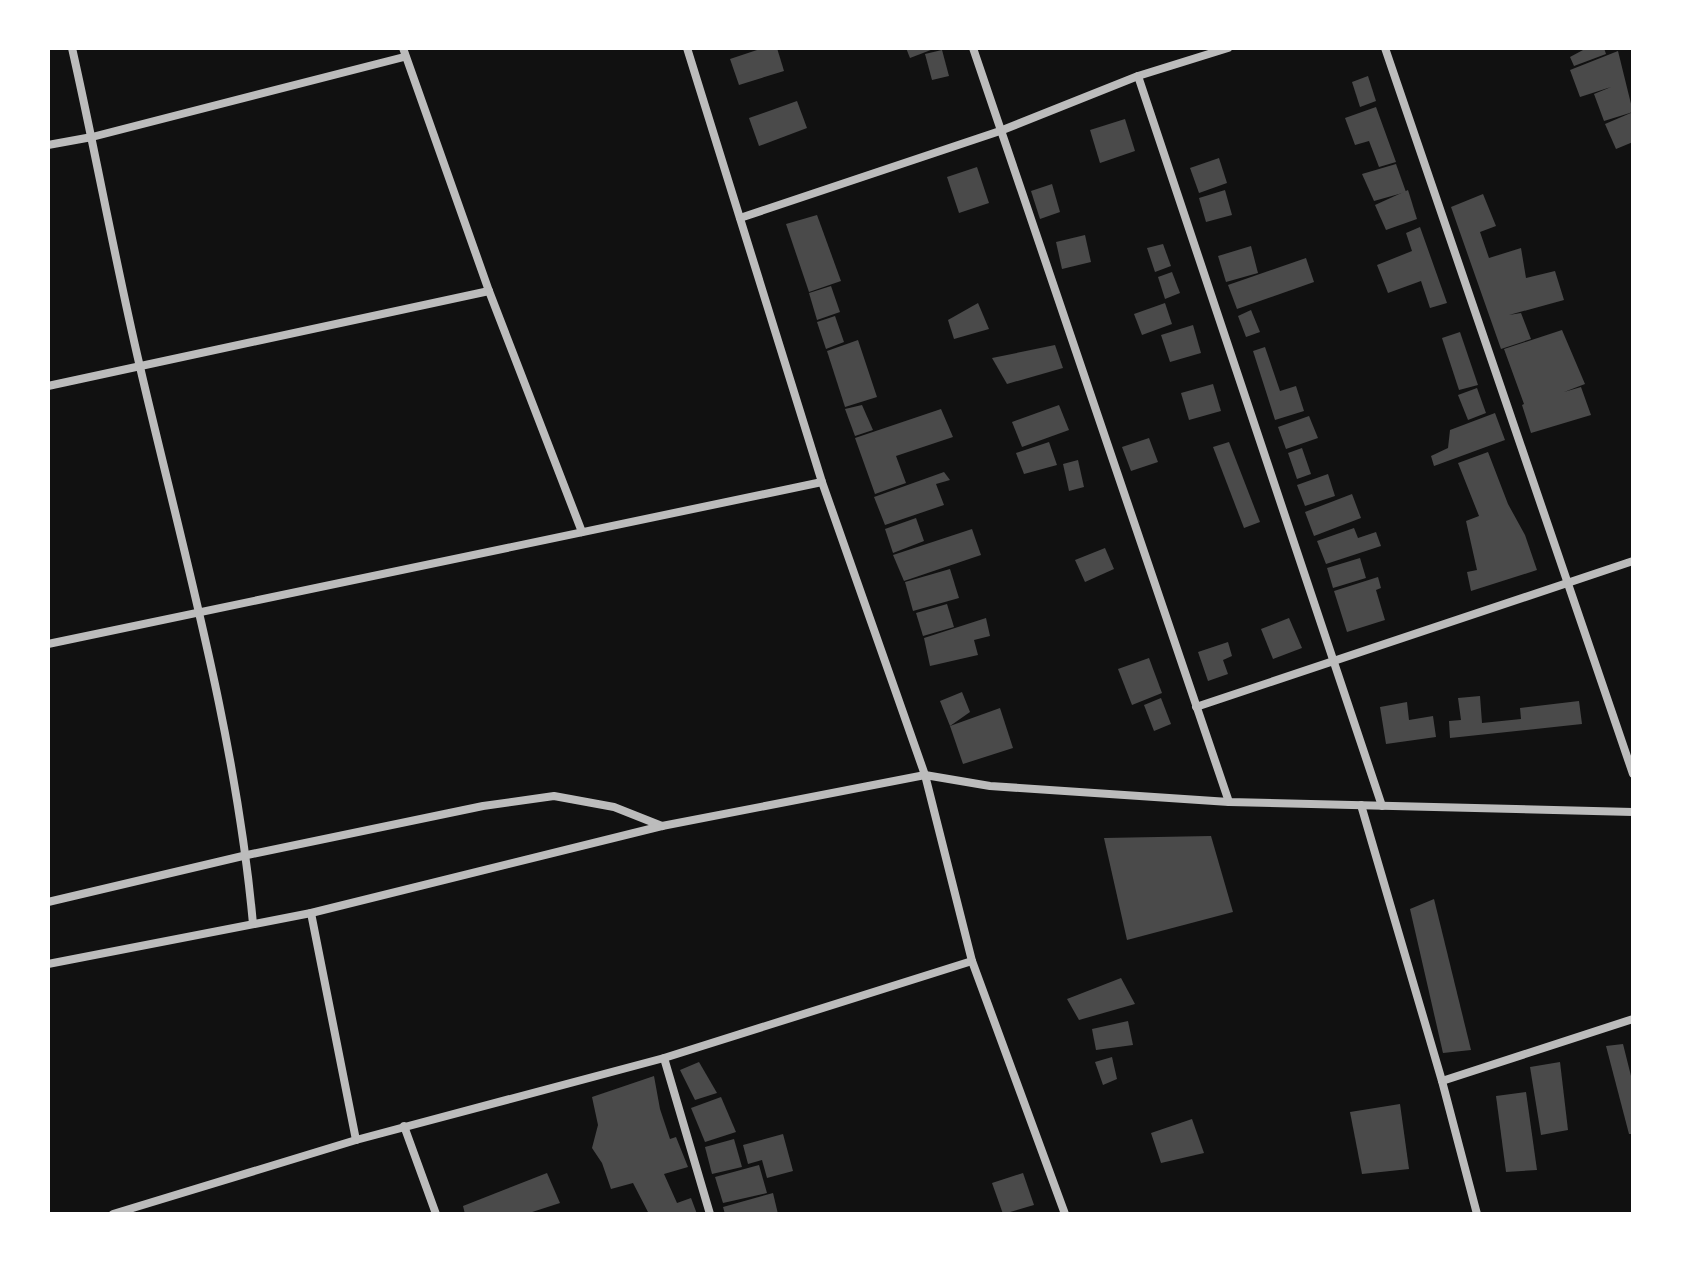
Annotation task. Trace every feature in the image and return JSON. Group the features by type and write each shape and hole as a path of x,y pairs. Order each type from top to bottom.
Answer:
{"street":[{"path":"72,48 139,365 200,614 247,855 253,924"},
{"path":"687,48 822,482 925,775 972,961 1065,1214"},
{"path":"973,48 1229,802"},
{"path":"740,218 1000,131 1138,76 1228,48"},
{"path":"1385,48 1633,774"},
{"path":"48,145 92,137 403,52 489,291 582,532"},
{"path":"1138,76 1382,806"},
{"path":"48,386 489,291"},
{"path":"48,644 822,482"},
{"path":"1196,707 1633,561"},
{"path":"48,964 311,913 662,826 925,775 990,786 1229,802 1633,812"},
{"path":"48,902 247,855 483,806 554,796 614,807 662,826"},
{"path":"1361,805 1442,1081 1477,1214"},
{"path":"311,913 356,1140"},
{"path":"113,1214 404,1126 664,1058 972,961"},
{"path":"1442,1081 1633,1019"},
{"path":"664,1058 710,1214"},
{"path":"404,1126 436,1214"}],"building":[{"path":"763,48 777,48 784,71 739,85 730,59"},
{"path":"906,48 936,48 910,58"},
{"path":"1583,48 1604,48 1606,54 1574,66 1570,57"},
{"path":"942,50 949,76 932,80 925,54"},
{"path":"1618,51 1633,112 1604,121 1594,94 1611,87 1580,97 1570,70"},
{"path":"1368,76 1376,101 1360,107 1352,82"},
{"path":"797,101 807,128 759,146 749,118"},
{"path":"1376,107 1396,162 1379,167 1369,141 1355,145 1345,118"},
{"path":"1633,112 1633,142 1616,149 1605,124"},
{"path":"1125,119 1135,151 1100,163 1090,130"},
{"path":"1219,158 1227,183 1199,193 1190,168"},
{"path":"1396,164 1406,192 1374,201 1362,174"},
{"path":"977,167 989,203 959,213 947,177"},
{"path":"1052,184 1060,212 1040,219 1031,191"},
{"path":"1225,190 1232,215 1206,222 1199,198"},
{"path":"1408,190 1417,219 1386,230 1375,205"},
{"path":"1483,194 1496,226 1480,232 1489,258 1521,248 1526,278 1555,271 1564,300 1509,315 1521,313 1531,339 1501,349 1451,207"},
{"path":"817,215 841,281 809,292 786,224"},
{"path":"1420,227 1447,303 1430,308 1421,281 1388,293 1377,265 1412,251 1406,233"},
{"path":"1085,235 1091,262 1062,269 1056,242"},
{"path":"1163,244 1171,266 1155,272 1147,248"},
{"path":"1251,246 1258,273 1226,282 1218,256"},
{"path":"1306,258 1314,282 1237,309 1228,285"},
{"path":"1172,272 1180,293 1165,299 1158,277"},
{"path":"831,286 840,312 817,320 809,293"},
{"path":"978,303 989,329 954,339 948,320"},
{"path":"1165,303 1172,324 1142,335 1134,314"},
{"path":"1251,310 1260,332 1246,337 1238,316"},
{"path":"835,316 844,342 826,349 817,322"},
{"path":"1193,325 1201,353 1170,362 1161,335"},
{"path":"1562,330 1585,384 1564,392 1581,387 1591,415 1531,433 1504,349"},
{"path":"1460,332 1478,385 1459,390 1442,338"},
{"path":"858,340 877,397 845,407 827,351"},
{"path":"1055,345 1063,368 1007,384 992,358"},
{"path":"1265,347 1280,391 1296,386 1304,411 1275,420 1253,351"},
{"path":"1213,384 1221,411 1189,420 1181,393"},
{"path":"1477,388 1486,413 1468,420 1458,395"},
{"path":"862,405 873,430 855,436 845,409"},
{"path":"1059,405 1069,430 1022,447 1012,422"},
{"path":"941,409 953,437 896,456 906,483 875,494 855,438"},
{"path":"1495,413 1505,440 1434,466 1431,456 1448,448 1450,430"},
{"path":"1309,416 1318,438 1286,449 1278,427"},
{"path":"1149,438 1158,462 1131,471 1122,447"},
{"path":"1049,442 1057,465 1024,474 1016,453"},
{"path":"1229,442 1260,522 1244,528 1213,447"},
{"path":"1302,448 1311,474 1297,479 1288,453"},
{"path":"1488,452 1537,570 1471,591 1467,572 1477,570 1466,521 1479,516 1458,463"},
{"path":"1078,460 1084,487 1069,491 1063,464"},
{"path":"944,472 950,480 936,484 944,505 885,525 874,497"},
{"path":"1328,474 1335,496 1305,506 1297,485"},
{"path":"1352,494 1361,518 1314,536 1305,512"},
{"path":"916,518 924,541 893,553 885,529"},
{"path":"1354,528 1358,538 1376,532 1381,546 1326,564 1317,541"},
{"path":"972,529 981,555 904,581 893,555"},
{"path":"1105,548 1114,569 1085,582 1075,560"},
{"path":"1360,558 1366,578 1333,588 1327,568"},
{"path":"950,569 959,598 913,611 905,582"},
{"path":"1378,577 1381,588 1376,590 1385,620 1347,632 1334,591"},
{"path":"947,604 954,627 923,636 916,613"},
{"path":"986,618 990,636 974,640 978,655 930,666 924,638"},
{"path":"1289,618 1302,648 1273,659 1261,629"},
{"path":"1228,642 1232,656 1223,660 1228,674 1208,681 1198,652"},
{"path":"1149,658 1162,693 1132,705 1118,669"},
{"path":"962,692 970,712 950,726 940,701"},
{"path":"1480,696 1482,723 1521,719 1520,708 1579,701 1582,724 1450,738 1449,721 1461,720 1458,698"},
{"path":"1161,698 1171,724 1154,731 1144,705"},
{"path":"1407,702 1409,720 1433,716 1436,737 1386,744 1380,707"},
{"path":"1000,708 1013,748 963,764 950,726"},
{"path":"1211,836 1233,912 1127,940 1104,838"},
{"path":"1434,899 1471,1050 1443,1053 1410,909"},
{"path":"1121,978 1135,1004 1079,1020 1067,999"},
{"path":"1128,1021 1133,1045 1096,1050 1092,1029"},
{"path":"1623,1044 1633,1084 1633,1134 1629,1134 1606,1046"},
{"path":"1112,1057 1117,1079 1103,1085 1095,1062"},
{"path":"699,1062 717,1093 695,1100 680,1070"},
{"path":"1560,1062 1568,1130 1541,1135 1530,1067"},
{"path":"654,1076 670,1139 676,1137 688,1167 664,1174 677,1203 691,1198 697,1214 649,1214 633,1183 611,1189 602,1163 592,1148 598,1125 592,1097"},
{"path":"1526,1092 1537,1170 1506,1172 1496,1096"},
{"path":"721,1097 736,1132 705,1142 691,1108"},
{"path":"1400,1104 1409,1169 1362,1174 1350,1112"},
{"path":"1192,1119 1204,1153 1161,1163 1151,1133"},
{"path":"783,1134 793,1171 767,1178 762,1160 748,1164 743,1145"},
{"path":"734,1139 742,1167 712,1174 705,1147"},
{"path":"759,1165 767,1193 723,1203 715,1177"},
{"path":"547,1173 560,1203 526,1214 465,1214 463,1206"},
{"path":"1023,1173 1034,1205 1003,1214 992,1183"},
{"path":"773,1193 778,1214 725,1214 723,1207"}]}
